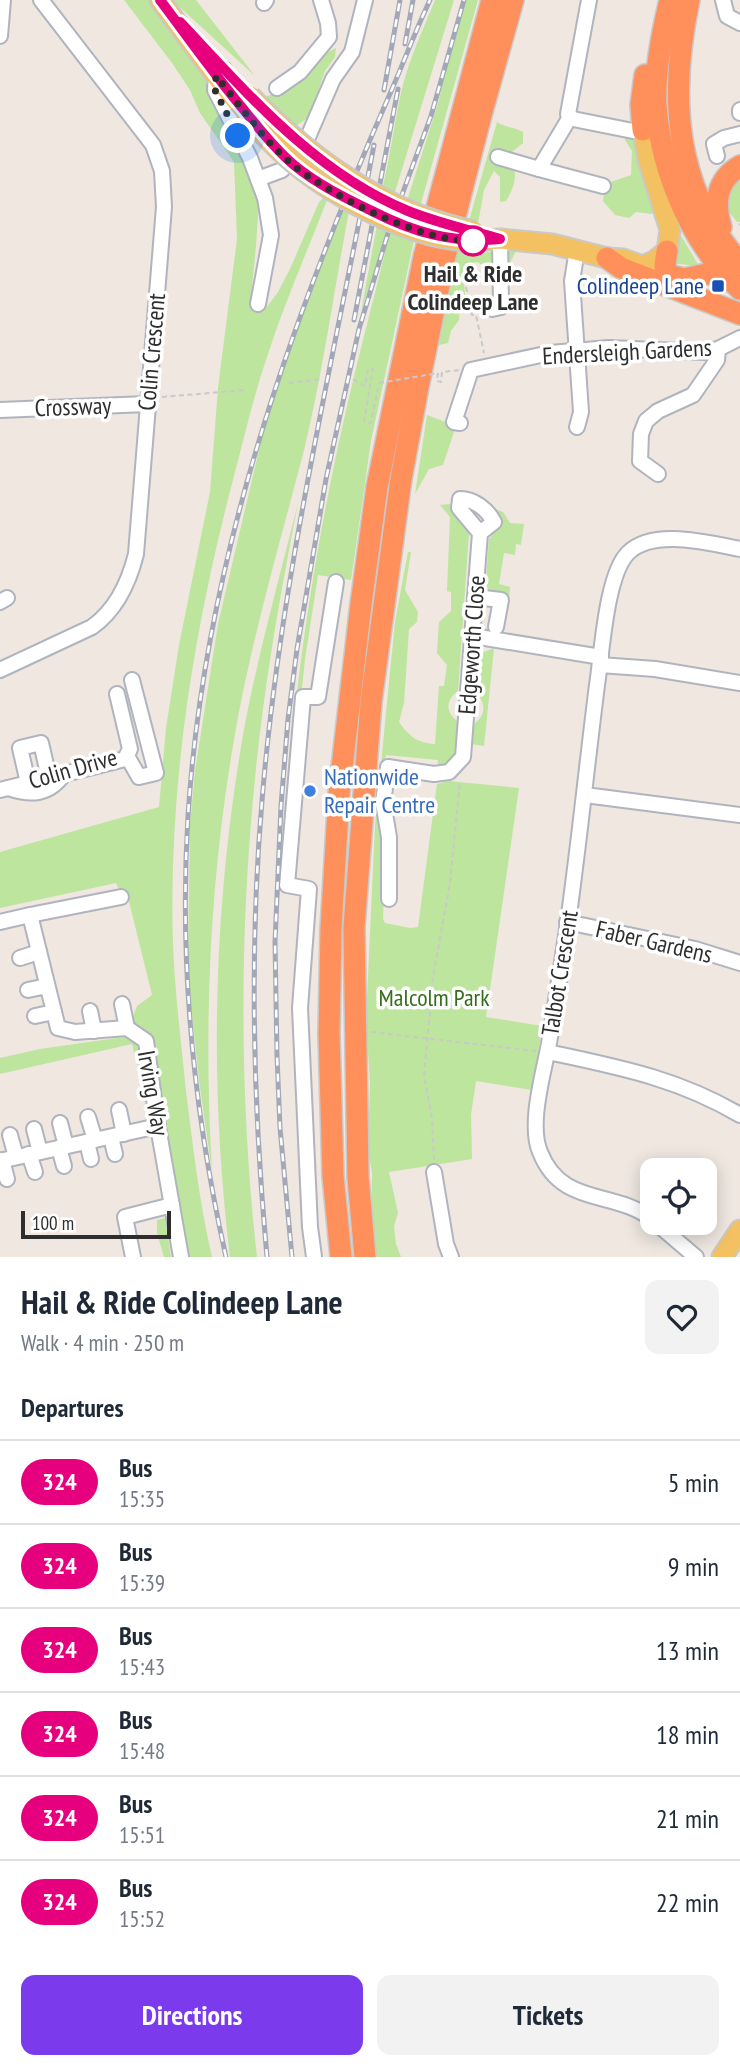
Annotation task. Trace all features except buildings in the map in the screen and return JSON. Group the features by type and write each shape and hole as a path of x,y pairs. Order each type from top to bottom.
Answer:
{"highway":[{"path":"341,1257 334,1176 329,1046 331,929 339,793 358,631 377,487 424,257 492,0"},
{"path":"365,1257 358,1177 354,927 371,702 388,570 418,387 449,243 513,0"},
{"path":"688,0 679,59 680,132 696,192 715,230 735,256"},
{"path":"643,130 643,80 668,9"},
{"path":"668,9 657,77 656,106 668,167 693,228 706,249 740,289"},
{"path":"735,256 716,209 717,196 726,177 740,166"},
{"path":"667,251 667,275"},
{"path":"607,258 621,268 740,314"},
{"path":"643,267 684,279 707,275"}],"main road":[{"path":"161,1 220,73 264,135 293,164 351,200 427,234 473,236 578,250 607,258 623,259 643,267 667,251 670,230 648,159 643,130"},
{"path":"220,73 250,96 300,144 359,186 407,210 473,236"},
{"path":"724,1256 740,1230"}],"street":[{"path":"0,36 3,0"},
{"name":"Colin Crescent","path":"0,670 104,619 131,570 136,554 164,207 162,171 153,145 41,0"},
{"path":"277,88 300,72 329,37 321,0"},
{"path":"258,178 282,170 308,137 333,79 352,52 365,0"},
{"path":"539,169 570,117 568,111 589,0"},
{"path":"723,0 725,13 740,23"},
{"path":"220,73 215,90 265,198 271,235 258,303"},
{"path":"570,117 633,131 643,130"},
{"path":"717,156 715,144 724,138 740,134"},
{"path":"498,157 603,186"},
{"path":"492,309 501,307 500,239"},
{"path":"577,426 581,412 572,281 578,250"},
{"name":"Endersleigh Gardens","path":"460,423 454,422 471,370 550,353 629,347 692,353 718,349 740,338"},
{"path":"658,474 640,461 643,427 651,415 693,395 717,360 718,349"},
{"name":"Crossway","path":"0,410 147,401"},
{"name":"Edgeworth Close","path":"463,757 480,533"},
{"name":"Talbot Crescent","path":"640,1214 629,1208 569,1189 551,1173 540,1154 536,1137 568,922 613,581 621,561 636,547 652,539 740,549"},
{"path":"314,1257 310,1227 300,1008 309,889 287,885 303,697 318,697 336,582"},
{"path":"475,597 501,600 496,627"},
{"path":"473,636 601,661 740,683"},
{"path":"127,756 139,777 156,773 132,680"},
{"name":"Colin Drive","path":"4,789 125,759 130,749 117,694"},
{"path":"124,723 143,720"},
{"path":"28,783 20,748 41,743 49,778"},
{"path":"389,900 389,837 383,802 388,767 434,774 449,772 463,757"},
{"path":"4,789 25,794 55,786 64,774"},
{"path":"585,795 740,815"},
{"path":"0,922 121,897"},
{"path":"30,915 54,1012 34,1016"},
{"name":"Faber Gardens","path":"568,922 695,949 740,963"},
{"path":"20,958 39,952"},
{"path":"27,990 47,986"},
{"path":"122,1004 127,1028"},
{"path":"89,1011 94,1031"},
{"name":"Irving Way","path":"54,1012 58,1028 75,1032 127,1028 146,1041 181,1257"},
{"path":"548,1052 644,1073 683,1086 740,1115"},
{"path":"115,1154 119,1110"},
{"path":"88,1116 92,1159"},
{"path":"60,1123 64,1166"},
{"path":"17,1157 158,1126"},
{"path":"7,1179 34,1129"},
{"path":"10,1135 17,1157 35,1172"},
{"path":"434,1172 446,1244 452,1257"},
{"path":"133,1257 125,1217 172,1205"},
{"name":"Talbot Crescent","path":"670,1235 696,1257"}],"path":[{"path":"734,225 740,224"},
{"path":"466,287 472,315 476,314 486,367"},
{"path":"353,379 365,386 368,369 373,369 364,421 371,423 379,383 438,373 437,381 440,382 442,372 456,370"},
{"path":"289,383 322,379"},
{"path":"147,401 245,390"},
{"path":"434,1172 432,1118 424,1076 433,977 450,883 463,757"},
{"path":"370,1032 548,1052"}],"green space":[{"path":"124,0 152,0 215,86 212,102 242,160 253,171 258,196 258,215 250,306 263,312 278,292 319,202 324,197 327,200 274,337 246,429 207,589 180,765 173,885 174,963 194,1153 212,1257 184,1257 157,1065 151,1039 131,1023 137,1006 152,995 126,889 119,890 116,883 0,908 0,852 159,807 166,728 179,645 210,492 218,388 237,239 234,162 200,113 190,90 172,63"},
{"path":"172,0 196,0 255,76"},
{"path":"435,0 454,0 394,195 382,190 401,93"},
{"path":"465,0 478,0 420,207 407,201 439,100"},
{"path":"336,48 335,57 325,71 309,117 293,128 266,102 267,96 286,88 326,53"},
{"path":"497,122 523,132 523,143 508,155 514,167 514,184 506,201 500,202 500,177 494,171 484,190 478,223 469,221"},
{"path":"625,137 635,139 657,207 652,214 636,212 629,218 615,215 603,201 605,184 631,175 632,151"},
{"path":"740,172 740,222 737,222 724,205 731,179"},
{"path":"342,207 349,211 317,391 252,650 228,774 211,943 208,1057 212,1171 200,1088 188,956 190,825 195,771 218,624 264,429"},
{"path":"377,225 388,230 361,312"},
{"path":"677,229 699,266 670,263"},
{"path":"390,231 414,240 371,441 351,580 318,575 305,659 290,807 286,807 302,654 317,553 348,402"},
{"path":"457,250 472,253 516,251 507,269 491,269 477,262 463,269 465,295 459,320 451,331 448,343 439,345"},
{"path":"427,415 456,426 443,465 429,469 415,494"},
{"path":"298,503 276,620 260,733 247,883 244,958 246,1109 257,1257 230,1257 223,1192 217,1061 217,996 225,865 243,735"},
{"name":"Malcolm Park","path":"450,504 469,533 458,691 450,699 448,707 452,716 460,723 455,762 437,770 438,760 386,755 380,801 386,848 383,919 385,923 418,927 437,784 449,781 519,788 486,1017 542,1026 532,1090 476,1081 471,1115 472,1159 389,1172 398,1213 394,1226 401,1257 374,1257 371,1221 372,1173 368,1150 370,1082 366,1020 375,825 395,622 408,552 411,552 405,590 418,612 417,622 409,629 404,703 399,722 414,738 435,744 439,686 444,686 447,665 437,653 439,622 451,611 451,592 447,591 450,517 440,505"},
{"path":"493,508 503,512 510,523 524,524 521,545 516,544 515,555 504,553 499,584 510,587 509,603 485,594 489,539 499,526 501,518"},
{"path":"494,648 484,746 471,744 474,724 481,717 483,709 477,693 480,659 484,652"},
{"path":"132,1038 139,1047 143,1088 132,1044 0,1074 0,1058 40,1049"},
{"path":"165,1218 171,1257 164,1257 157,1233 157,1220"}],"railway":[{"path":"384,90 400,0"},
{"path":"405,44 413,0"},
{"path":"226,1257 205,1148 188,982 186,871 197,722 212,630 232,538 257,447 318,269 430,0"},
{"path":"292,1257 280,1128 275,942 281,806 297,649 326,479 359,329 389,230 431,116 464,0"},
{"path":"354,320 398,89"},
{"path":"267,1257 258,1143 254,1029 255,915 262,801 281,636 309,471 374,145"}],"bus line":[{"name":"324","path":"160,0 264,135 278,151 308,175 379,214 427,234 457,240 500,239 407,210 339,173 282,128 180,22"}],"place":[{"name":"Hail & Ride Colindeep Lane","path":"473,241"},
{"name":"Colindeep Lane","path":"718,286"},
{"name":"Nationwide Repair Centre","path":"310,791"}],"route":[{"path":"238,136 215,90 216,76 278,151 308,175 330,189 403,225 427,234 473,241"}]}
